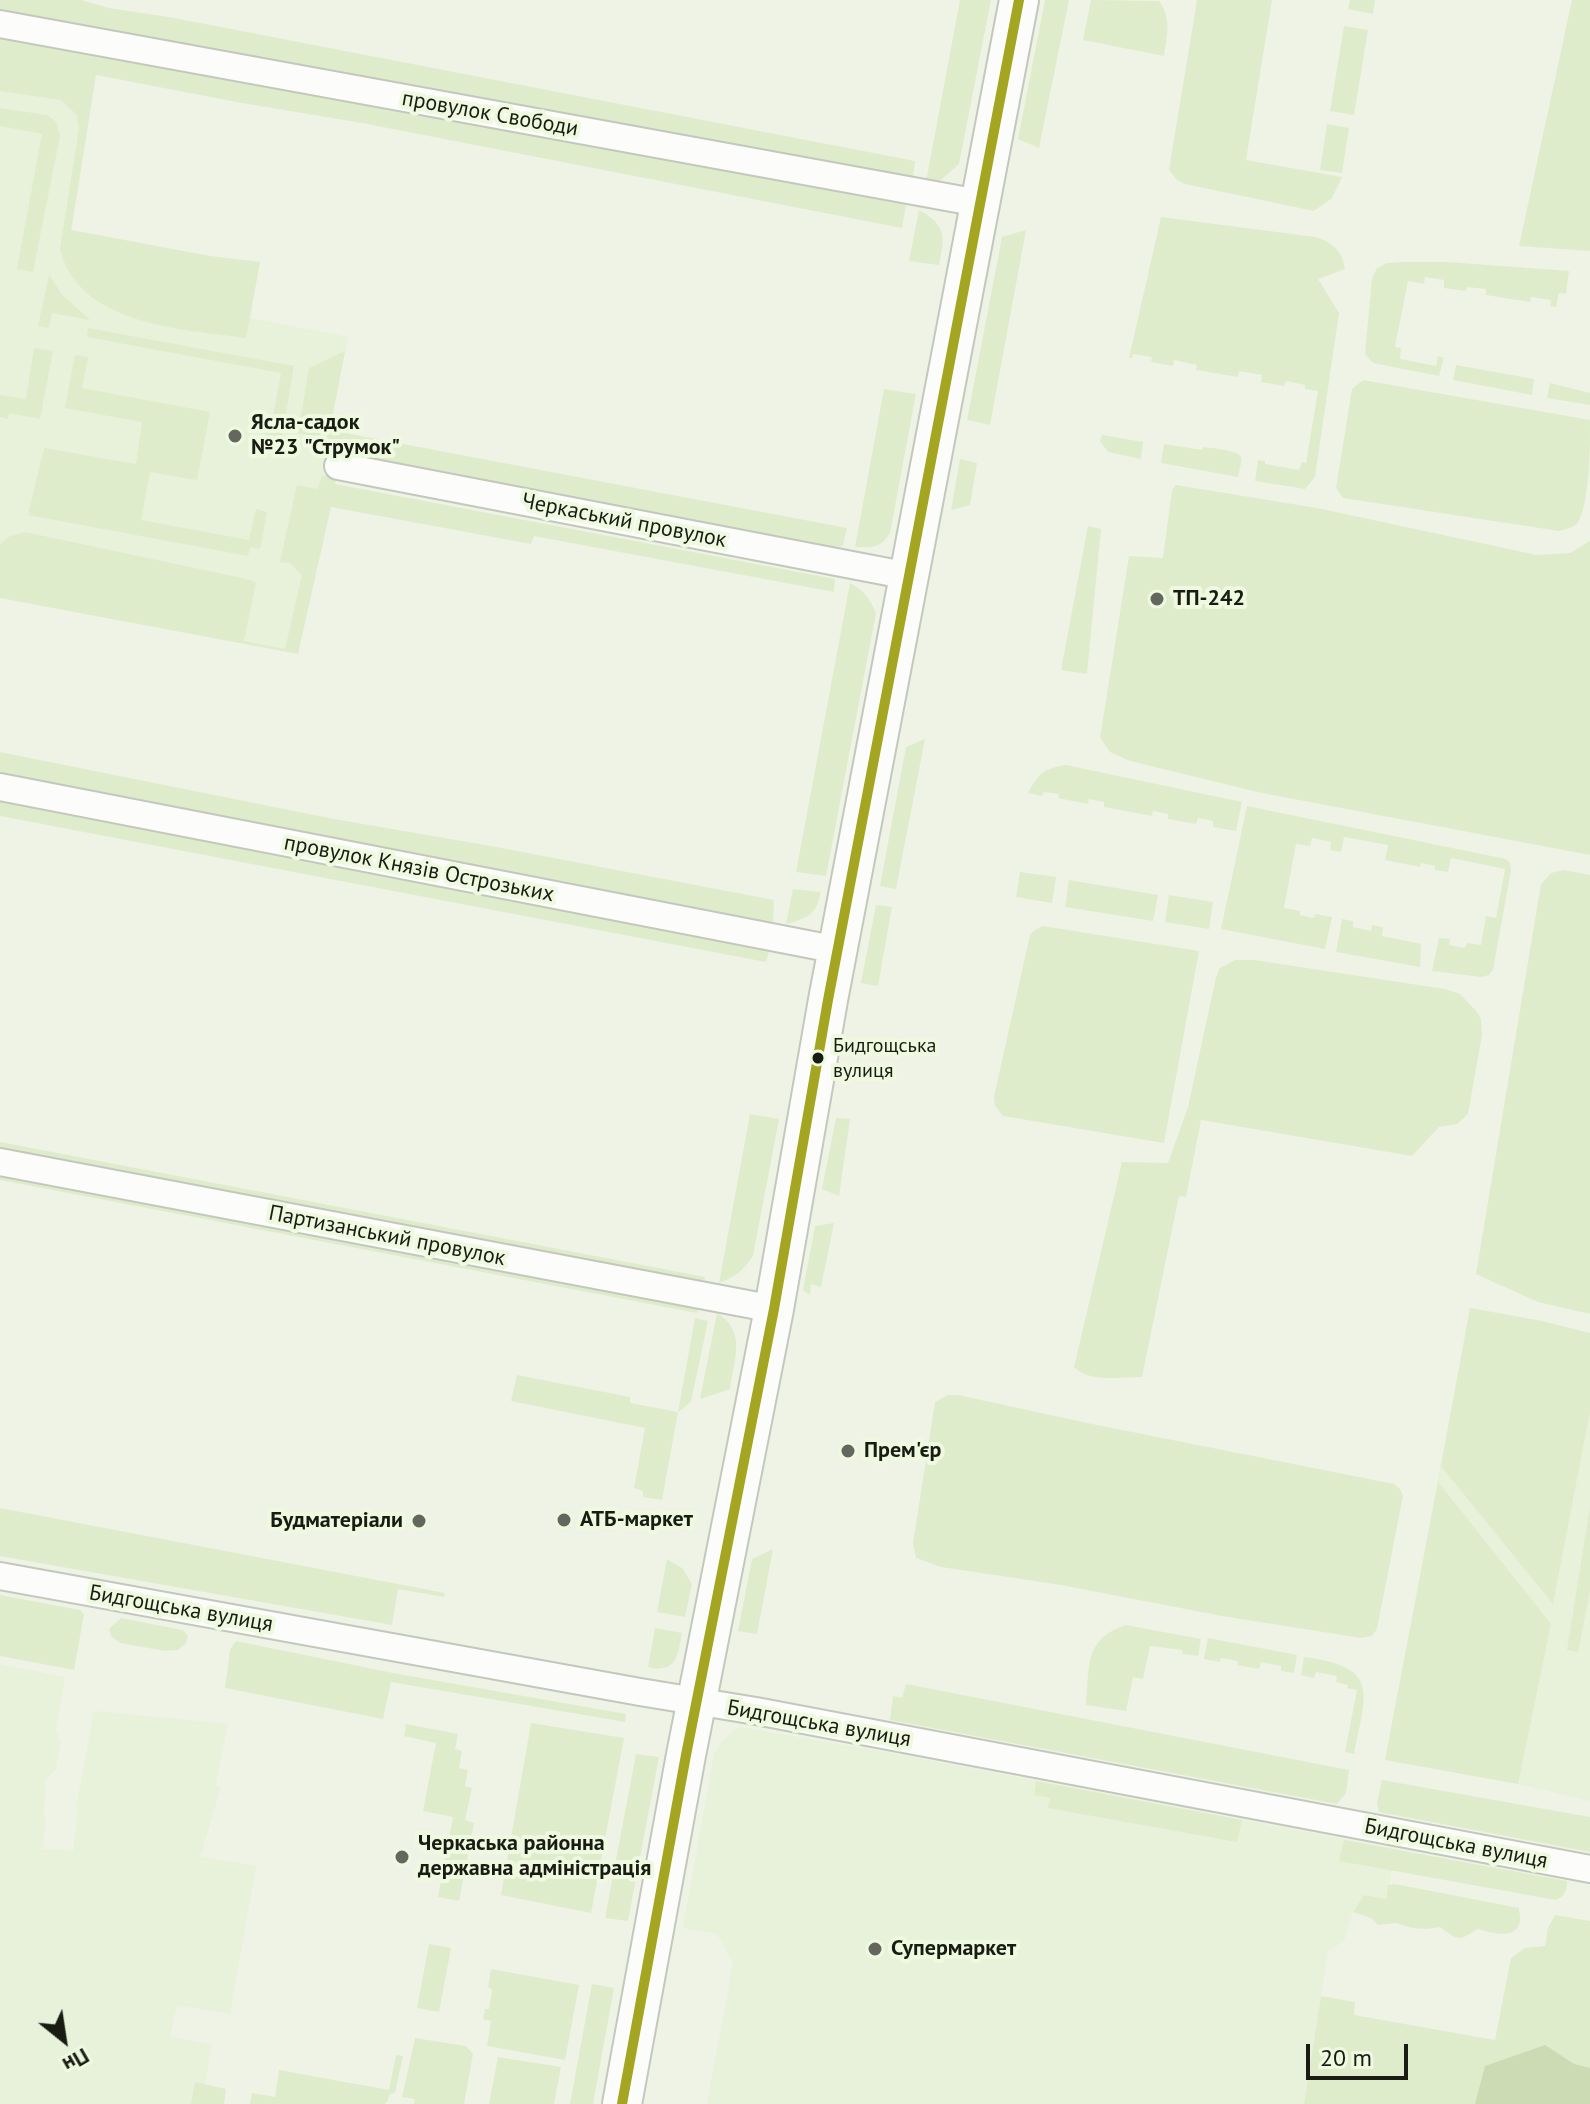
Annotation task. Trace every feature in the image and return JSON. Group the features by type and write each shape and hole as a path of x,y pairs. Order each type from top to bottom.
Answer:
{"main road":[{"path":"622,2104 1019,0"}],"street":[{"name":"провулок Свободи","path":"0,24 979,203"},
{"name":"Черкаський провулок","path":"338,466 909,576"},
{"name":"провулок Князів Острозьких","path":"0,787 838,950"},
{"name":"Партизанський провулок","path":"0,1162 774,1309"},
{"name":"Бидгощська вулиця","path":"0,1576 697,1702 1590,1869"}],"shaded area":[{"path":"0,0 81,0 109,8 915,161 913,177 0,12"},
{"path":"960,0 991,0 959,164 940,181 926,182"},
{"path":"1045,0 1069,0 1039,148 1018,139"},
{"path":"1091,0 1159,1 1167,21 1164,56 1083,40"},
{"path":"1197,0 1272,0 1246,160 1342,177 1332,198 1314,211 1185,184 1169,170"},
{"path":"1350,0 1375,0 1373,14 1348,9"},
{"path":"1572,0 1590,0 1590,251 1519,246"},
{"path":"1344,26 1368,30 1354,115 1330,111"},
{"path":"0,33 906,205 902,228 362,123 96,75 71,230 210,256 260,262 246,338 164,326 111,309 88,294 71,275 60,249 79,128 77,115 61,100 0,91"},
{"path":"0,56 96,74 72,230 210,256 260,262 250,318 348,337 331,424 345,433 298,654 0,598"},
{"path":"0,108 47,115 56,122 60,136 33,272 17,269 42,134 0,126"},
{"path":"1327,124 1349,128 1342,173 1320,170"},
{"path":"919,210 935,221 942,233 939,265 909,261"},
{"path":"1161,217 1315,237 1327,242 1342,257 1345,269 1318,279 1339,313 1315,477 1305,489 1255,481 1258,460 1299,470 1302,462 1306,463 1318,391 1286,381 1284,386 1261,382 1262,375 1239,371 1238,377 1196,370 1197,365 1174,360 1173,366 1151,362 1152,357 1133,354 1129,358"},
{"path":"1026,230 990,425 967,420 1002,237"},
{"path":"1448,262 1569,271 1566,294 1559,293 1556,307 1550,306 1551,300 1531,297 1530,302 1486,295 1486,289 1467,287 1466,291 1444,288 1444,280 1425,277 1424,284 1408,281 1395,347 1401,348 1400,359 1436,366 1438,356 1444,358 1439,376 1373,363 1365,354 1372,278 1377,268 1387,263"},
{"path":"49,275 63,296 90,320 52,313 49,328 38,326"},
{"path":"88,328 294,366 279,453 263,449 268,422 272,422 281,373 87,337"},
{"path":"34,348 53,351 40,419 9,413 8,419 0,417 0,395 26,399"},
{"path":"345,351 331,424 345,433 847,528 843,546 823,548 315,453 319,437 298,433 309,368"},
{"path":"75,355 88,357 82,388 210,412 197,480 150,472 141,520 249,540 256,509 267,512 260,549 250,547 248,556 28,515 44,448 136,464 142,422 65,408"},
{"path":"1456,365 1534,379 1532,395 1453,380"},
{"path":"1363,380 1590,420 1587,490 1577,524 1559,531 1343,498 1336,488 1352,389"},
{"path":"1550,383 1590,393 1590,405 1547,398"},
{"path":"884,389 916,394 890,533 876,546 855,547"},
{"path":"1102,435 1143,442 1141,459 1108,452 1100,441"},
{"path":"1164,444 1235,453 1241,457 1238,477 1161,463"},
{"path":"960,459 977,463 970,505 951,510"},
{"path":"322,476 336,476 335,484 835,579 834,592 534,536 531,544 331,507 298,654 0,598 0,545 8,537 25,532 256,582 244,641 285,649 302,575 290,563 280,562 297,485 318,489"},
{"path":"1176,485 1317,508 1537,555 1570,553 1590,541 1590,855 1262,793 1130,761 1110,752 1100,738 1129,556 1163,558 1172,490"},
{"path":"1088,526 1101,529 1087,674 1061,670"},
{"path":"850,583 866,595 876,613 826,876 796,872"},
{"path":"925,739 896,889 880,886 906,747"},
{"path":"0,752 334,819 774,900 773,923 0,776"},
{"path":"1066,765 1242,802 1236,831 1213,827 1213,821 1198,818 1196,824 1168,819 1168,814 1153,811 1152,816 1104,807 1104,802 1089,799 1088,804 1058,798 1059,794 1044,792 1042,796 1028,793 1042,773"},
{"path":"0,796 641,921 769,952 766,962 0,816"},
{"path":"1247,806 1506,859 1511,870 1493,970 1481,977 1432,971 1439,938 1450,939 1449,945 1465,948 1467,943 1481,945 1486,916 1496,918 1505,869 1451,858 1448,872 1435,870 1435,866 1421,863 1420,867 1385,860 1388,845 1344,837 1341,852 1330,850 1331,842 1312,838 1310,846 1296,844 1284,908 1314,918 1315,914 1332,917 1325,949 1221,929"},
{"path":"1564,870 1590,875 1590,1314 1538,1302 1476,1274 1541,884 1551,873"},
{"path":"1020,872 1056,877 1052,903 1016,897"},
{"path":"1069,880 1158,895 1153,921 1065,907"},
{"path":"793,889 821,892 817,906 810,914 786,924"},
{"path":"1169,895 1213,902 1209,929 1165,922"},
{"path":"876,905 892,907 878,986 861,983"},
{"path":"1342,919 1353,921 1353,927 1371,931 1372,925 1383,927 1382,936 1421,944 1420,967 1336,952"},
{"path":"1043,926 1199,951 1164,1143 1003,1116 995,1106 994,1096 1030,935"},
{"path":"1235,960 1254,960 1445,989 1460,994 1481,1019 1482,1035 1468,1114 1457,1124 1439,1127 1412,1156 1201,1120 1186,1197 1179,1196 1142,1377 1088,1375 1074,1367 1122,1162 1168,1163 1188,1107 1216,977 1220,968"},
{"path":"750,1114 779,1119 753,1256 738,1273 719,1283"},
{"path":"836,1118 850,1119 839,1196 822,1189"},
{"path":"0,1142 705,1277 704,1284 0,1152"},
{"path":"0,1171 699,1306 697,1313 0,1180"},
{"path":"834,1223 821,1287 811,1284 810,1295 803,1290 815,1226"},
{"path":"1470,1308 1590,1333 1590,1801 1518,1784 1385,1760"},
{"path":"1470,1308 1590,1333 1590,1411 1553,1604 1441,1466"},
{"path":"717,1313 732,1328 735,1337 736,1357 730,1389 700,1399"},
{"path":"695,1318 708,1321 691,1402 678,1412"},
{"path":"517,1375 630,1397 630,1403 678,1412 662,1500 643,1497 643,1491 634,1488 645,1428 511,1401"},
{"path":"948,1395 1394,1484 1403,1496 1377,1629 1372,1636 1361,1638 941,1567 916,1558 913,1543 935,1402"},
{"path":"1438,1482 1551,1624 1518,1784 1385,1760"},
{"path":"1590,1507 1590,1591 1578,1652 1567,1650"},
{"path":"0,1508 445,1593 444,1597 398,1589 392,1625 0,1556"},
{"path":"773,1549 757,1634 738,1631 752,1559"},
{"path":"667,1559 682,1568 692,1584 685,1617 657,1612"},
{"path":"0,1595 80,1610 84,1614 74,1670 0,1656"},
{"path":"121,1618 183,1630 188,1636 186,1643 178,1650 165,1651 120,1643 111,1636 109,1629"},
{"path":"1126,1625 1201,1639 1198,1656 1183,1654 1182,1650 1150,1646 1143,1679 1133,1677 1126,1711 1086,1705 1089,1667 1096,1646 1112,1631"},
{"path":"655,1628 682,1633 677,1656 665,1668 648,1667"},
{"path":"1208,1638 1297,1655 1294,1673 1281,1671 1281,1666 1261,1662 1259,1669 1237,1665 1238,1661 1204,1659"},
{"path":"236,1641 393,1673 626,1714 625,1722 391,1682 383,1719 225,1688 230,1650"},
{"path":"1304,1657 1346,1668 1357,1676 1364,1699 1354,1754 1345,1752 1357,1690 1336,1682 1337,1676 1316,1672 1314,1678 1301,1675"},
{"path":"0,1664 65,1677 56,1730 61,1743 56,1769 46,1779 46,1823 42,1849 73,1851 78,1814 76,1808 94,1711 228,1724 216,1785 221,1786 202,1852 198,1856 256,1866 230,2014 177,2005 170,2036 212,2045 205,2084 217,2087 214,2104 0,2104"},
{"path":"906,1684 1349,1770 1346,1793 1337,1804 890,1720 893,1696 902,1698"},
{"path":"531,1723 624,1738 591,1913 501,1895"},
{"path":"406,1724 458,1734 455,1749 462,1751 459,1768 468,1770 465,1786 472,1788 465,1820 474,1823 459,1901 438,1897 453,1817 423,1811 436,1743 404,1736"},
{"path":"741,1727 1396,1849 1386,1899 1364,1895 1353,1912 1344,1941 1328,1951 1304,2104 707,2104 733,1963 717,1934 683,1928 714,1754 722,1741"},
{"path":"636,1754 659,1757 628,1921 605,1918"},
{"path":"1382,1780 1590,1817 1590,1852 1379,1812 1377,1803"},
{"path":"1036,1781 1242,1820 1237,1842 1048,1808 1050,1798 1034,1795"},
{"path":"1344,1840 1567,1881 1567,1888 1556,1900 1339,1861"},
{"path":"1388,1885 1519,1908 1520,1922 1513,1932 1495,1933 1477,1929 1458,1938 1440,1927 1412,1928 1396,1923 1378,1925 1371,1918 1353,1912 1364,1895 1386,1899"},
{"path":"1555,1915 1590,1921 1590,2104 1304,2104 1321,1996 1355,2002 1354,2015 1495,2040 1511,1958 1525,1948 1545,1946 1548,1928"},
{"path":"429,1944 451,1948 439,2012 417,2008"},
{"path":"491,1969 579,1985 565,2060 487,2046 491,2021 483,2019 485,2009 489,2009"},
{"path":"592,1984 614,1988 593,2104 570,2104"},
{"path":"415,2038 466,2046 473,2054 464,2104 414,2104 415,2099 402,2097"},
{"path":"396,2055 403,2056 395,2093 390,2094 384,2104 250,2104 252,2093 275,2097 279,2070 389,2090"},
{"path":"498,2057 561,2067 554,2104 489,2104"},
{"path":"195,2082 226,2089 224,2104 191,2104"}],"green space":[{"path":"1545,2045 1574,2064 1590,2068 1590,2104 1475,2104 1485,2066"}],"transit line":[{"path":"622,2104 1019,0"}],"place":[{"name":"Ясла-садок №23 \"Струмок\"","path":"235,436"},
{"name":"ТП-242","path":"1157,599"},
{"name":"Бидгощська вулиця","path":"818,1058"},
{"name":"Прем'єр","path":"848,1451"},
{"name":"АТБ-маркет","path":"564,1520"},
{"name":"Будматеріали","path":"419,1521"},
{"name":"Черкаська районна державна адміністрація","path":"402,1857"},
{"name":"Супермаркет","path":"875,1949"}]}
